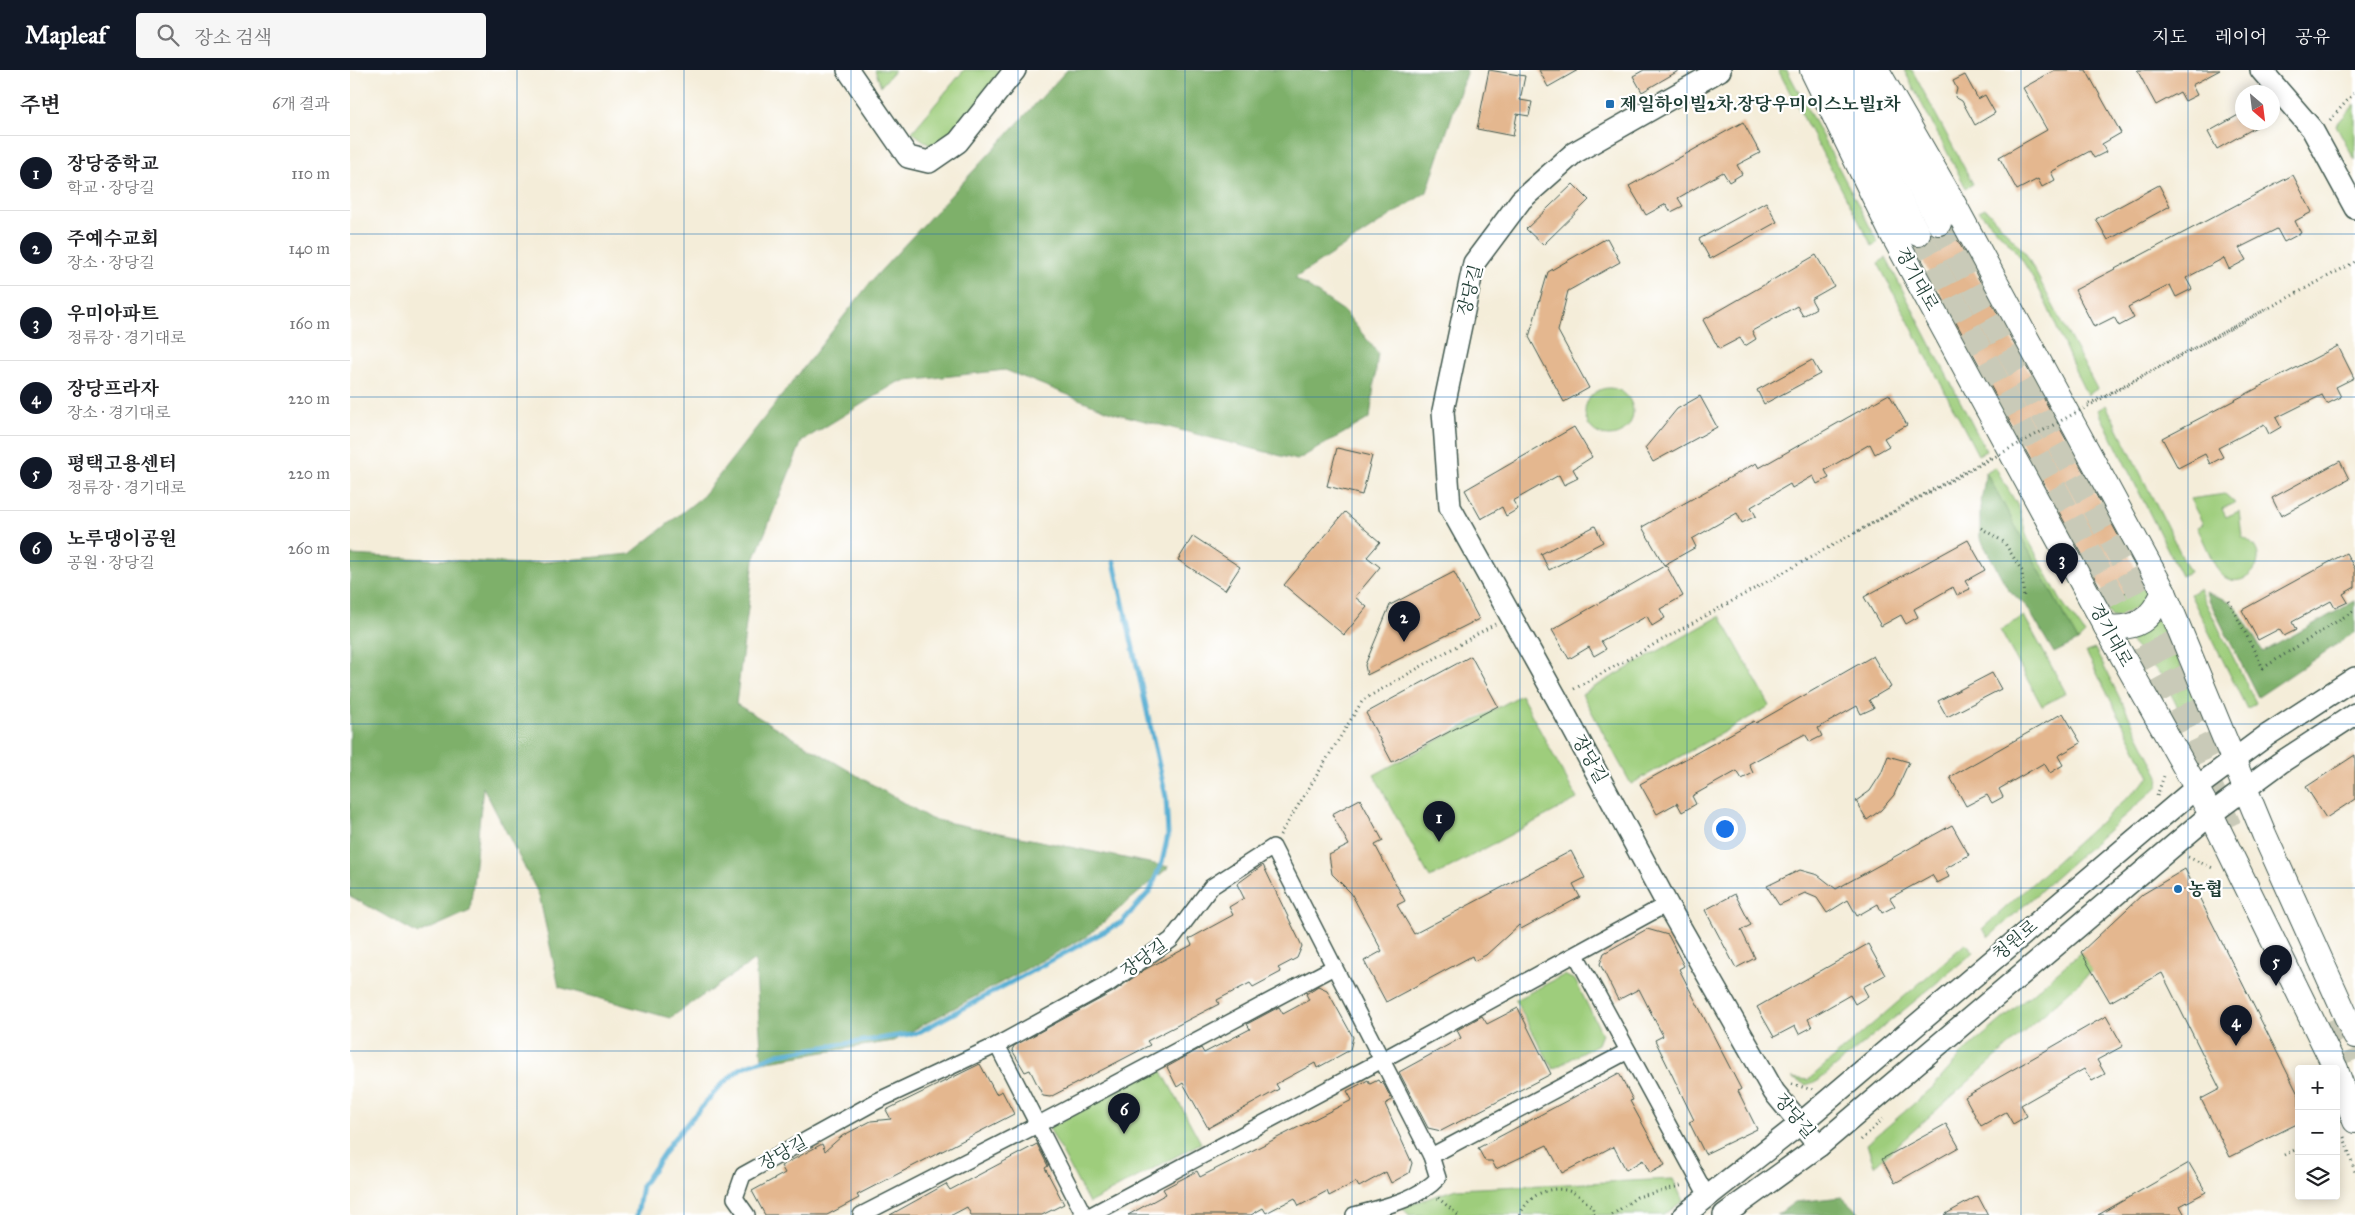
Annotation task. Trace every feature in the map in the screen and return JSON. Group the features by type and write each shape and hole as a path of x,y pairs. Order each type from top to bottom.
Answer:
{"main road":[{"name":"경기대로","path":"1812,70 1890,230 2106,627 2212,814 2334,1065"},
{"name":"경기대로","path":"1832,70 1918,234"},
{"path":"1857,70 1938,223"},
{"path":"1876,70 1949,195 2164,592 2264,834 2355,1036"},
{"path":"2106,627 2123,629 2142,622 2156,609 2164,592"},
{"name":"경기대로","path":"2340,1088 2348,1125"}],"street":[{"path":"848,70 908,158 929,162 958,142 1015,70"},
{"name":"장당길","path":"1720,70 1574,153 1521,200 1474,263 1443,411 1450,507 1509,616 1557,699 1667,904 1774,1092 1819,1146"},
{"path":"2261,70 2312,129 2355,208"},
{"name":"청원로","path":"1684,1215 1702,1188 1801,1123 2197,787 2234,759 2355,678"},
{"name":"청원로","path":"1724,1215 1819,1146 2246,787 2355,714"},
{"path":"1272,847 1431,1156 1438,1178 1429,1189 1383,1207 1354,1215"},
{"name":"장당길","path":"747,1215 735,1198 743,1176 877,1101 997,1045 1108,984 1171,940 1211,888 1272,847"},
{"path":"1091,1215 1382,1060 1667,904"},
{"path":"1576,954 1702,1188"},
{"path":"861,1215 1039,1124 1334,967"},
{"path":"997,1045 1084,1215"},
{"path":"1431,1156 1628,1051"}],"path":[{"path":"2330,120 2355,92"},
{"path":"2089,404 2355,262"},
{"path":"1574,689 1855,533 2268,308"},
{"path":"1988,448 1996,464"},
{"path":"1855,533 1991,456"},
{"path":"1981,528 2004,542 2022,571 2024,599"},
{"path":"2229,601 2263,668 2355,610"},
{"path":"1272,847 1363,700 1509,616"},
{"path":"2155,801 2166,770"},
{"path":"1786,1083 1812,1090 1820,1086"},
{"path":"2348,1125 2355,1172"},
{"path":"2284,1154 2295,1150"},
{"path":"1612,1215 1637,1197 1702,1188"},
{"path":"1429,1189 1458,1215"},
{"path":"1520,1215 1525,1202 1541,1192 1558,1189 1578,1195 1593,1208 1594,1215"}],"green space":[{"path":"875,70 895,70 881,86"},
{"path":"964,70 1005,70 948,140 931,146 912,132"},
{"path":"1067,70 1467,70 1427,192 1295,278 1344,311 1378,353 1370,418 1297,460 1114,413 1005,370 898,382 802,441 754,560 736,704 931,819 1169,867 1087,936 893,1041 762,1062 755,960 670,1018 559,987 539,895 483,787 470,911 418,934 350,896 350,555 524,564 630,554 703,496 873,279"},
{"path":"1778,70 1787,70 1878,242 1872,246"},
{"path":"1904,70 1912,70 1973,184 1966,188"},
{"path":"2355,104 2355,160 2336,125"},
{"path":"1985,208 2026,254 2097,389 2087,395 2032,276 2012,247 1979,211"},
{"path":"1886,258 1986,451 1978,455 1878,263"},
{"path":"1609,388 1618,390 1626,395 1631,403 1633,412 1631,421 1626,429 1618,434 1609,436 1600,434 1592,429 1587,421 1585,412 1587,403 1592,395 1600,390"},
{"path":"2106,405 2190,572 2181,576 2098,410"},
{"path":"1995,467 2019,508 2027,537 2060,599 2085,634 2078,641 2057,609 1986,472"},
{"path":"1986,472 2078,641 2054,653 2027,607 2008,589 1980,538 1980,508"},
{"path":"2225,494 2235,503 2222,509 2226,517 2239,511 2242,537 2253,545 2258,554 2258,563 2254,571 2247,577 2238,580 2229,579 2217,569 2197,527 2203,524 2190,499"},
{"path":"2147,582 2152,593 2139,618 2112,617 2103,605"},
{"path":"2199,589 2256,703 2247,709 2190,594"},
{"path":"2205,592 2229,601 2237,608 2263,652 2355,601 2355,632 2258,697"},
{"path":"2162,609 2185,679 2199,706 2182,716 2162,676 2125,636"},
{"path":"1720,616 1770,706 1631,784 1582,694"},
{"path":"2024,616 2066,693 2042,706 2000,630"},
{"path":"2095,649 2159,776 2158,786 1989,937 1982,929 2150,777 2086,652"},
{"path":"1521,695 1577,799 1430,878 1374,775"},
{"path":"1966,943 1974,952 1818,1081 1806,1085 1792,1078 1808,1080"},
{"path":"2081,952 2092,971 1874,1166 1867,1144 1932,1088 1965,1051"},
{"path":"1564,975 1575,980 1602,1034 1598,1044 1553,1069 1515,1000"},
{"path":"1158,1064 1201,1143 1089,1203 1047,1124"},
{"path":"1673,1179 1683,1201 1664,1215 1409,1215 1402,1207 1456,1189"},
{"path":"1842,1197 1861,1215 1777,1215 1795,1202"}],"building":[{"path":"1489,70 1525,76 1520,100 1532,102 1529,116 1517,114 1513,136 1477,129"},
{"path":"1539,70 1578,70 1548,87"},
{"path":"1644,70 1680,70 1642,92 1633,76"},
{"path":"2055,70 2086,70 2121,133 2102,144 2106,152 2094,158 2090,151 2051,172 2055,180 2042,187 2038,179 2017,190 1999,157 2047,130 2023,88"},
{"path":"2137,70 2220,70 2192,85 2197,95 2185,101 2180,92 2156,105"},
{"path":"1965,75 1978,99 1985,95 1995,113 1975,125 1962,101 1955,97 1957,89 1953,81"},
{"path":"2235,117 2235,130 2251,130 2217,149 2208,132"},
{"path":"1743,122 1760,153 1737,165 1742,174 1729,182 1723,172 1678,198 1683,206 1671,212 1666,204 1646,215 1629,186"},
{"path":"2293,175 2312,212 2295,221 2301,233 2284,242 2277,229 2239,248 2246,260 2229,269 2224,258 2186,278 2192,289 2176,297 2170,285 2128,307 2134,318 2119,326 2114,317 2094,327 2075,290"},
{"path":"1573,184 1589,200 1543,245 1526,229"},
{"path":"2159,185 2170,206 2108,240 2096,219"},
{"path":"1766,202 1777,222 1710,259 1699,239"},
{"path":"1951,228 2144,583 2108,602 1915,247 1924,246 1929,242 1932,235 1945,235"},
{"path":"1607,238 1620,262 1568,291 1558,331 1589,388 1564,402 1529,337 1548,272"},
{"path":"1816,255 1834,286 1811,299 1816,308 1803,316 1797,306 1752,331 1756,339 1745,346 1740,338 1719,349 1703,320"},
{"path":"2338,346 2354,378 2336,387 2341,397 2327,404 2322,395 2276,418 2281,427 2269,434 2264,424 2218,448 2223,457 2210,464 2205,454 2178,468 2162,438"},
{"path":"1812,360 1820,374 1764,404 1757,390"},
{"path":"1889,394 1907,425 1884,438 1889,446 1875,454 1870,444 1825,470 1829,478 1817,484 1813,476 1792,488 1790,484 1751,507 1756,516 1742,523 1737,513 1692,539 1696,547 1664,565 1642,527 1756,463 1759,468"},
{"path":"1700,396 1717,427 1653,462 1645,448 1677,409"},
{"path":"1574,427 1592,457 1573,469 1578,478 1564,485 1559,475 1513,501 1518,509 1506,516 1502,507 1481,519 1465,490"},
{"path":"1337,448 1372,456 1362,495 1327,486"},
{"path":"2340,461 2349,479 2281,516 2272,498"},
{"path":"1345,512 1380,542 1367,557 1380,567 1355,597 1367,607 1344,635 1284,585"},
{"path":"1595,526 1603,542 1549,570 1541,554"},
{"path":"1193,536 1240,567 1225,590 1178,560"},
{"path":"1968,540 1985,570 1965,581 1970,589 1957,595 1953,587 1914,609 1918,617 1906,624 1901,615 1881,626 1864,597"},
{"path":"2346,553 2355,569 2355,587 2343,594 2348,602 2335,608 2331,601 2292,622 2296,630 2284,636 2279,629 2258,640 2242,610"},
{"path":"1666,565 1683,596 1660,609 1665,618 1652,626 1647,616 1601,641 1606,649 1594,656 1589,647 1569,659 1552,630"},
{"path":"1454,572 1479,619 1367,675 1365,665 1390,605"},
{"path":"1471,656 1498,706 1392,762 1366,713"},
{"path":"1873,656 1891,687 1869,700 1874,708 1861,714 1857,706 1818,728 1822,736 1810,742 1805,734 1749,764 1753,773 1742,779 1737,771 1692,796 1696,804 1682,812 1677,803 1657,814 1640,784 1754,721 1756,723"},
{"path":"1992,673 2001,689 1947,717 1938,701"},
{"path":"2063,713 2081,743 2058,756 2063,765 2050,773 2044,763 1999,789 2003,797 1992,803 1987,795 1966,806 1950,777"},
{"path":"2355,755 2355,799 2326,818 2306,787"},
{"path":"1888,756 1909,762 1894,795 1881,810 1867,820 1856,801 1870,791 1881,774"},
{"path":"1360,799 1383,841 1375,845 1405,901 1397,905 1414,934 1571,851 1585,878 1573,884 1580,897 1521,929 1519,925 1486,955 1474,961 1472,956 1386,1002 1364,961 1382,951 1351,893 1332,874 1329,855 1349,845 1332,814"},
{"path":"1952,825 1969,855 1945,869 1949,877 1937,883 1932,875 1890,898 1895,906 1882,913 1878,904 1857,916 1848,900 1827,913 1817,898 1805,893 1779,905 1767,886 1800,870 1818,875 1836,889"},
{"path":"1263,865 1302,946 1297,958 1278,968 1281,972 1253,987 1250,983 1217,1000 1219,1004 1147,1041 1150,1045 1050,1097 1043,1096 1030,1070 1025,1072 1012,1050 1014,1046 1113,992 1144,970 1192,945 1189,939 1233,915 1229,907 1244,898 1237,884"},
{"path":"2185,869 2295,1088 2295,1125 2230,1157 2201,1099 2220,1089 2162,973 2110,1002 2081,952 2143,894"},
{"path":"1735,894 1751,925 1741,930 1755,958 1736,968 1705,910"},
{"path":"1647,929 1668,935 1684,966 1679,969 1741,1089 1738,1091 1757,1129 1705,1154 1689,1122 1694,1120 1655,1040 1663,1036 1639,989 1618,1000 1600,964 1604,953"},
{"path":"1868,944 1885,975 1863,987 1868,996 1855,1004 1850,995 1808,1019 1812,1027 1799,1034 1795,1026 1774,1037 1757,1007"},
{"path":"1318,986 1327,990 1353,1037 1350,1050 1317,1068 1315,1063 1276,1084 1279,1089 1208,1128 1183,1083 1177,1087 1167,1067 1201,1048 1204,1053 1250,1029 1247,1024 1279,1007 1283,1014 1309,1000 1306,994"},
{"path":"1518,1008 1551,1074 1441,1131 1428,1128 1399,1072 1461,1038 1457,1030 1482,1016 1487,1024"},
{"path":"2106,1016 2123,1046 2097,1060 2105,1074 2092,1081 2084,1069 2021,1105 2027,1116 2013,1124 2006,1112 1981,1126 1965,1097"},
{"path":"980,1064 996,1094 1002,1091 1014,1114 857,1195 859,1198 827,1215 765,1215 752,1191 785,1173 781,1166 822,1144 825,1151 842,1136 871,1121 891,1119 886,1110"},
{"path":"1619,1073 1633,1100 1630,1101 1665,1165 1650,1173 1643,1160 1626,1170 1614,1147 1562,1173 1547,1145 1496,1169 1492,1161 1485,1161 1478,1148"},
{"path":"1368,1080 1370,1084 1378,1080 1380,1083 1382,1081 1392,1100 1385,1104 1412,1163 1409,1173 1391,1183 1386,1172 1359,1187 1356,1182 1329,1196 1327,1191 1299,1206 1295,1198 1266,1213 1263,1208 1251,1215 1128,1215 1166,1194 1163,1189 1197,1171 1200,1177 1352,1100 1347,1091"},
{"path":"1946,1124 1959,1147 1895,1183 1882,1159"},
{"path":"1037,1144 1048,1166 1045,1168 1064,1204 1042,1215 971,1215 967,1207 952,1215 890,1215 946,1184 950,1190"},
{"path":"2189,1163 2206,1192 2180,1206 2185,1215 2098,1215"},
{"path":"1978,1196 1988,1215 1944,1215"}],"waterway":[{"path":"637,1215 642,1186 672,1141 721,1085 741,1068 778,1054 917,1033 1122,922 1150,891 1162,862 1168,835 1166,797 1114,562"}],"tunnel":[{"path":"1939,223 2134,582 2226,770"},
{"path":"1918,234 2176,713 2230,827"},
{"path":"2338,1017 2355,1060"}],"place":[{"name":"제일하이빌2차.장당우미이스노빌1차","path":"1610,104"},
{"name":"우미아파트","path":"2062,584"},
{"name":"주예수교회","path":"1404,642"},
{"name":"장당중학교","path":"1439,842"},
{"name":"농협","path":"2178,889"},
{"name":"평택고용센터","path":"2276,986"},
{"name":"장당프라자","path":"2236,1046"},
{"name":"노루댕이공원","path":"1124,1134"}]}
